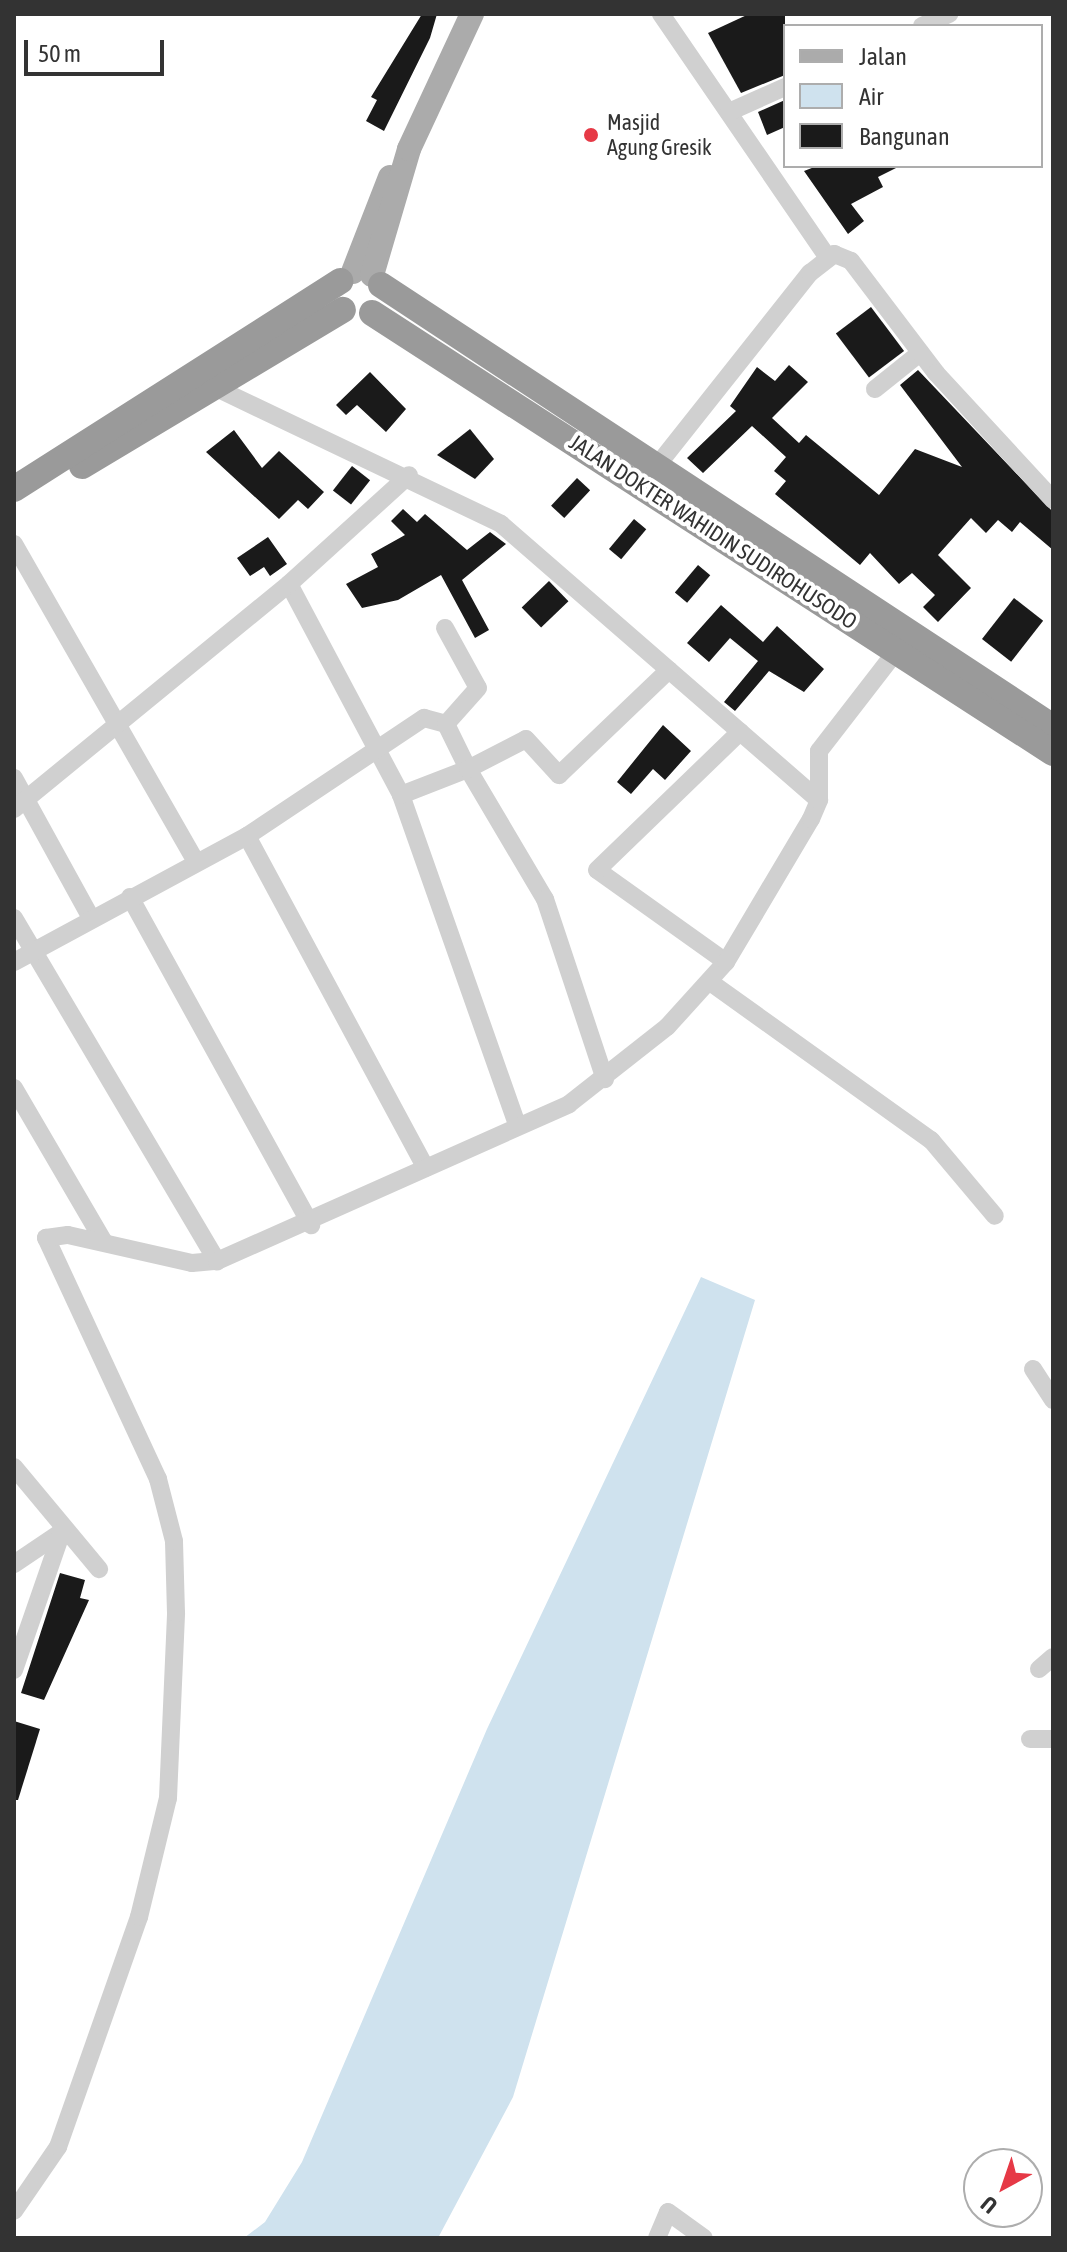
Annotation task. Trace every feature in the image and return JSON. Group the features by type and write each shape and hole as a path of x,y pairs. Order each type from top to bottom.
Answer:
{"highway":[{"path":"343,310 372,313 361,278"},
{"path":"14,508 210,385 343,310 361,278"},
{"path":"14,489 361,278"},
{"name":"JALAN DOKTER WAHIDIN SUDIROHUSODO","path":"361,278 1053,727"},
{"name":"JALAN DOKTER WAHIDIN SUDIROHUSODO","path":"372,313 1053,753"}],"main road":[{"path":"361,278 377,196 409,149 472,14"}],"street":[{"path":"661,14 826,255 851,261 920,353 1053,500"},
{"path":"926,24 949,14"},
{"path":"729,112 783,88"},
{"path":"656,467 826,255"},
{"path":"875,389 920,353"},
{"path":"210,385 409,475 532,547 819,800"},
{"path":"20,805 289,584 409,475"},
{"path":"14,544 122,723 196,862"},
{"path":"289,584 401,795 517,1125"},
{"path":"445,628 478,688 446,724"},
{"path":"14,2211 58,2147 75,2107 139,1917 168,1798 174,1541 126,1402 46,1238 104,1242 192,1263 217,1261 311,1225 517,1125 569,1104 605,1079 710,982 726,962 819,800 819,751 897,650"},
{"path":"401,795 468,769 526,739 559,775 669,670"},
{"path":"14,962 90,916 247,836 424,718 446,724 468,769 545,899 605,1079"},
{"path":"726,962 597,870 740,732"},
{"path":"14,778 20,805 90,916"},
{"path":"247,836 426,1168"},
{"path":"130,897 311,1225"},
{"path":"14,918 217,1261"},
{"path":"710,982 931,1140 995,1216"},
{"path":"14,1088 104,1242"},
{"path":"1033,1369 1053,1400"},
{"path":"14,1467 99,1569"},
{"path":"14,1564 65,1529"},
{"path":"14,1670 65,1529"},
{"path":"1030,1739 1053,1739"},
{"path":"657,2238 668,2212 704,2238"}],"water":[{"path":"701,1277 755,1300 513,2097 438,2238 244,2238 265,2222 302,2162 487,1729"}],"building":[{"path":"422,14 437,14 430,38 384,131 366,121 377,100 371,97"},
{"path":"749,14 785,14 783,76 741,93 708,33"},
{"path":"783,101 783,128 767,135 758,112"},
{"path":"812,168 896,168 878,177 883,187 851,204 864,221 848,234 804,171"},
{"path":"871,307 904,351 869,377 836,333"},
{"path":"789,365 808,382 772,418 799,443 806,435 879,495 915,449 962,467 900,385 918,370 1053,512 1053,550 1020,522 1012,532 998,520 986,533 971,518 938,555 971,588 938,622 923,607 935,595 912,573 899,584 870,553 860,565 775,494 786,481 774,471 786,457 752,426 703,473 687,458 736,411 730,406 757,367 775,381"},
{"path":"370,372 406,409 386,432 357,405 346,415 336,405"},
{"path":"470,429 494,459 475,479 437,455"},
{"path":"234,430 262,468 279,451 324,492 308,509 298,500 279,519 206,452"},
{"path":"352,466 370,480 351,505 333,490"},
{"path":"577,478 590,490 564,518 551,506"},
{"path":"403,509 417,522 425,514 467,550 490,532 506,544 462,580 489,630 475,638 441,575 398,600 362,608 346,584 378,567 371,554 405,535 391,521"},
{"path":"634,519 646,529 621,559 609,549"},
{"path":"268,537 287,564 270,576 264,567 250,576 237,558"},
{"path":"698,565 710,575 687,603 675,593"},
{"path":"549,581 568,601 541,628 522,607"},
{"path":"1014,598 1043,621 1011,662 982,639"},
{"path":"721,605 763,642 777,626 824,669 804,692 769,671 735,711 724,702 758,661 730,638 709,662 687,643"},
{"path":"663,725 691,751 665,780 653,769 631,794 617,782"},
{"path":"60,1573 85,1580 80,1598 89,1600 44,1700 21,1693"},
{"path":"14,1721 40,1729 18,1800 14,1800"}],"place":[{"name":"Masjid Agung Gresik","path":"591,135"}]}
